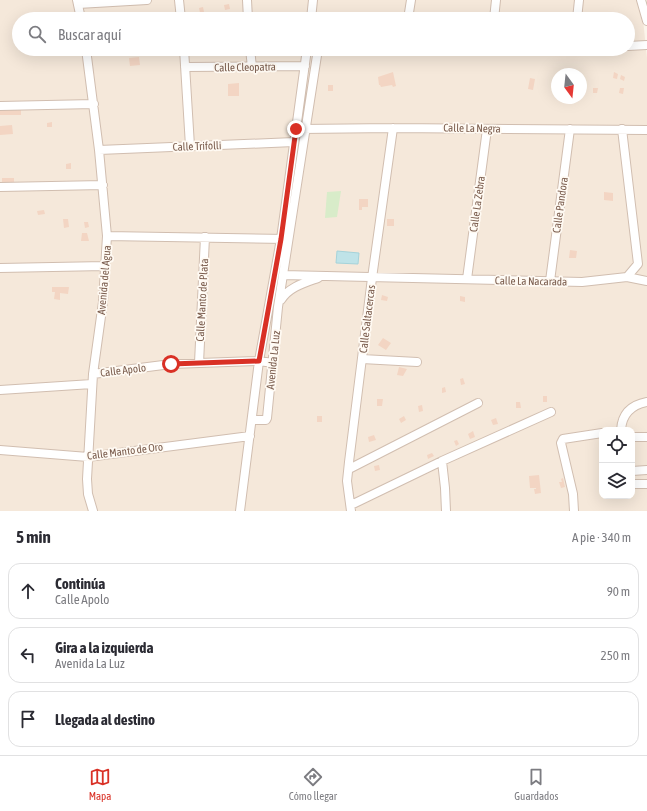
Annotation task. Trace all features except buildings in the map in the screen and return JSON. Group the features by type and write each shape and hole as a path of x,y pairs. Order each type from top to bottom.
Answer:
{"street":[{"path":"80,12 78,2 147,0"},
{"path":"179,0 180,12"},
{"path":"246,0 247,12"},
{"path":"312,12 313,0"},
{"path":"409,12 411,0"},
{"path":"495,12 496,0"},
{"path":"577,12 579,0"},
{"path":"641,0 647,21"},
{"path":"635,46 647,46"},
{"name":"Avenida del Agua","path":"87,56 103,185 107,236 103,302 92,384 88,457 87,486 93,511"},
{"path":"184,56 190,146"},
{"path":"251,56 252,67"},
{"name":"Avenida La Luz","path":"252,420 266,420 267,418 283,275 294,142 306,56"},
{"name":"Avenida La Luz","path":"240,511 259,361 267,317 285,239 306,129 317,56"},
{"name":"Calle Cleopatra","path":"185,67 305,66"},
{"path":"0,106 94,104"},
{"name":"Calle La Negra","path":"296,129 394,128 647,130"},
{"name":"Calle Saltacercas","path":"351,508 347,481 372,278 394,128"},
{"name":"Calle La Zebra","path":"467,279 487,129"},
{"name":"Calle Pandora","path":"550,281 570,129"},
{"path":"622,129 638,264 627,276 647,281"},
{"name":"Calle Trifolli","path":"99,150 294,142"},
{"path":"0,187 103,185"},
{"path":"107,236 285,239"},
{"name":"Calle Manto de Plata","path":"199,363 205,237"},
{"path":"0,268 105,266"},
{"name":"Calle La Nacarada","path":"283,275 582,282 627,276"},
{"path":"267,317 279,305 287,291 322,276"},
{"path":"362,359 417,362"},
{"name":"Calle Apolo","path":"93,374 171,364 259,361 273,363"},
{"name":"Calle Apolo","path":"0,390 92,384"},
{"path":"622,427 630,409 638,404 647,402"},
{"path":"349,469 478,403"},
{"path":"351,508 442,461 551,412"},
{"path":"574,511 573,494 561,443 563,439 599,433"},
{"name":"Calle Manto de Oro","path":"0,450 88,457 250,436"},
{"path":"635,437 647,437"},
{"path":"442,461 446,511"},
{"path":"635,471 647,470"},
{"path":"635,484 647,484"}],"shaded area":[{"path":"0,0 641,0 647,58 647,511 0,511"}],"green space":[{"path":"341,191 337,217 325,218 327,192"}],"water":[{"path":"337,251 359,253 358,264 336,263"}],"route":[{"path":"171,364 259,361 281,239 296,129"}]}
